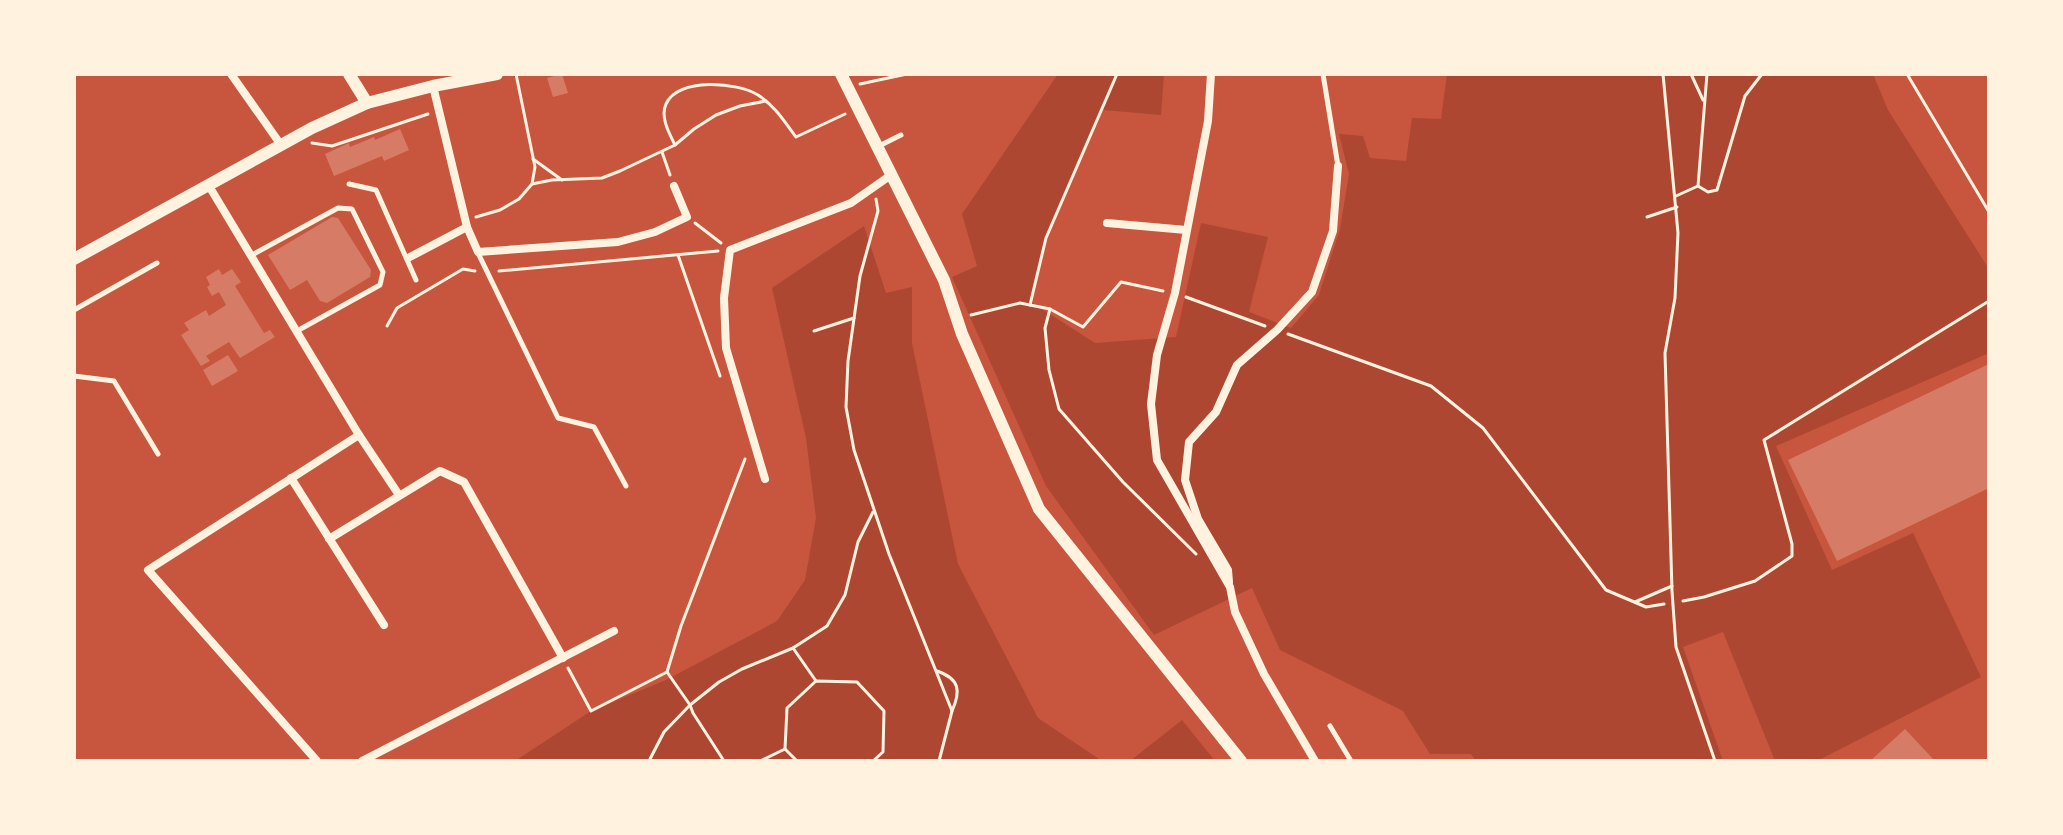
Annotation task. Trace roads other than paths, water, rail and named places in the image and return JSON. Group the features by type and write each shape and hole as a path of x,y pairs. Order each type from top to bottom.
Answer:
{"street":[{"path":"231,74 285,143"},
{"path":"349,74 367,103"},
{"path":"74,259 285,143 367,103 497,74"},
{"path":"841,74 944,280 962,334 1039,509 1241,761"},
{"path":"1211,74 1208,121 1175,293 1157,355 1151,404 1157,460 1230,587"},
{"path":"433,86 467,227 478,252 618,242 655,232 687,217 674,186"},
{"path":"1315,761 1264,674 1235,612 1228,570 1198,519 1185,480 1189,442 1216,412 1237,365 1277,330 1312,292 1333,231 1338,166"},
{"path":"765,479 726,348 724,298 730,250 851,203 891,175"},
{"path":"209,186 359,435 399,495"},
{"path":"1107,223 1186,230"},
{"path":"408,258 467,227"},
{"path":"317,761 148,570 359,435"},
{"path":"329,539 440,471 464,482 563,658"},
{"path":"291,478 384,625"},
{"path":"362,761 614,631"}],"lane":[{"path":"1323,74 1338,166"},
{"path":"878,146 901,135"},
{"path":"349,184 376,190 416,280"},
{"path":"250,256 338,208 352,209 383,272 380,285 296,332"},
{"path":"478,252 558,418 594,427 626,486"},
{"path":"74,310 157,263"},
{"path":"74,376 114,381 158,454"},
{"path":"1330,726 1351,761"}]}
